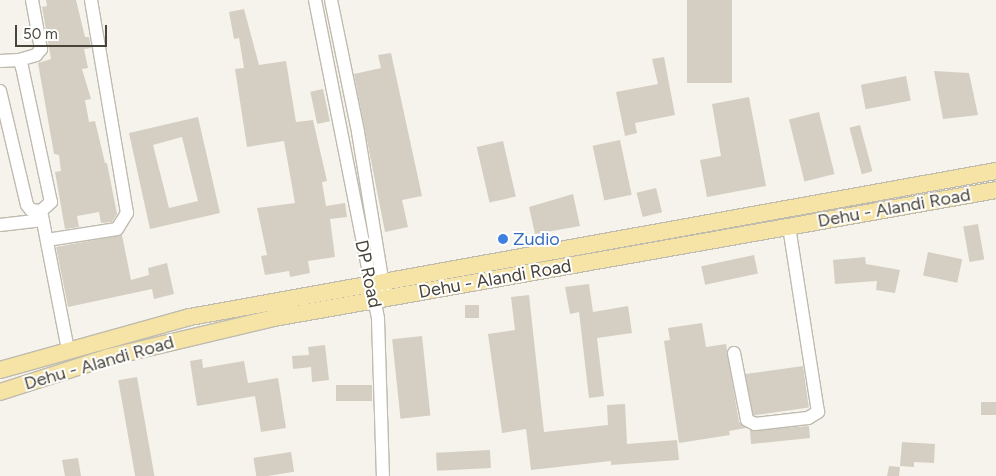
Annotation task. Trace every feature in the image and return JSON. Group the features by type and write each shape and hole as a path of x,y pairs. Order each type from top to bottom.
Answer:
{"main road":[{"name":"Dehu - Alandi Road","path":"0,370 199,315 996,171"},
{"name":"Dehu - Alandi Road","path":"0,392 109,357 204,333 379,299 996,190"},
{"path":"199,315 204,333"}],"street":[{"path":"0,61 19,60 36,55 41,49 32,0"},
{"path":"47,240 117,229 127,213 91,0"},
{"name":"DP Road","path":"315,0 377,283"},
{"name":"DP Road","path":"331,0 379,299 383,476"},
{"path":"19,60 51,202 42,216 68,350"},
{"path":"0,92 26,204 31,210 42,216"},
{"path":"0,225 42,216"},
{"path":"734,353 747,420 755,424 808,418 818,412 789,227"}],"building":[{"path":"46,0 76,0 85,37 89,37 91,48 84,49 88,68 82,69 91,99 85,100 89,122 95,121 105,163 107,163 117,214 112,222 101,223 99,212 77,216 79,227 65,229 55,172 61,171 59,155 54,154 38,63 51,59 42,7 47,6"},
{"path":"687,0 732,0 732,83 687,83"},
{"path":"244,9 259,65 286,61 296,122 313,120 327,181 322,182 326,206 345,203 347,217 330,219 335,257 308,261 310,273 290,277 289,271 265,275 261,256 267,255 257,208 295,203 284,141 247,147 235,69 244,68 239,38 234,39 229,12"},
{"path":"391,53 422,196 402,200 408,227 385,232 354,74 381,68 378,55"},
{"path":"664,57 675,115 635,123 637,133 625,136 616,92 658,84 652,59"},
{"path":"934,71 969,73 978,115 943,119"},
{"path":"906,76 911,101 866,109 861,85"},
{"path":"323,89 330,121 317,124 310,92"},
{"path":"749,97 766,186 707,197 700,160 721,156 712,104"},
{"path":"819,112 834,174 804,182 789,119"},
{"path":"198,117 220,213 150,229 129,133","holes":["182,137 198,201 169,208 153,145"]},
{"path":"860,125 872,171 862,174 849,128"},
{"path":"620,140 632,195 604,201 593,146"},
{"path":"503,141 516,197 490,203 477,147"},
{"path":"656,188 662,212 643,217 637,193"},
{"path":"573,194 580,226 535,234 529,207"},
{"path":"978,224 984,259 969,262 963,227"},
{"path":"122,235 131,280 149,275 148,268 167,263 174,294 154,299 152,289 68,307 56,247"},
{"path":"928,252 962,259 957,283 923,275"},
{"path":"754,255 758,274 705,285 701,266"},
{"path":"865,257 866,264 900,270 895,293 876,290 877,281 835,284 833,260"},
{"path":"589,284 593,312 628,306 632,333 597,338 604,396 589,398 579,312 570,314 565,287"},
{"path":"529,295 544,432 608,425 607,405 625,404 627,444 677,440 679,460 611,465 611,461 531,470 526,429 502,433 488,334 515,330 511,297"},
{"path":"465,305 479,305 479,318 465,318"},
{"path":"702,323 706,347 726,344 739,422 746,428 729,431 730,435 679,443 664,341 670,340 668,328"},
{"path":"422,336 430,416 401,419 392,339"},
{"path":"325,345 329,380 312,382 311,367 293,369 292,356 309,355 308,347"},
{"path":"202,359 203,368 244,361 248,383 278,378 286,428 261,432 255,396 197,406 190,361"},
{"path":"803,366 809,408 751,416 746,374"},
{"path":"137,377 154,476 135,476 118,380"},
{"path":"336,385 372,385 372,401 336,401"},
{"path":"981,402 996,402 996,415 981,415"},
{"path":"809,426 810,438 751,444 750,430"},
{"path":"902,442 935,444 934,463 914,462 914,467 900,466"},
{"path":"490,450 491,468 437,471 436,453"},
{"path":"291,452 294,472 256,476 253,458"},
{"path":"78,458 81,476 65,476 62,460"},
{"path":"889,466 900,467 899,476 887,476"}],"place":[{"name":"Zudio","path":"503,239"}]}
